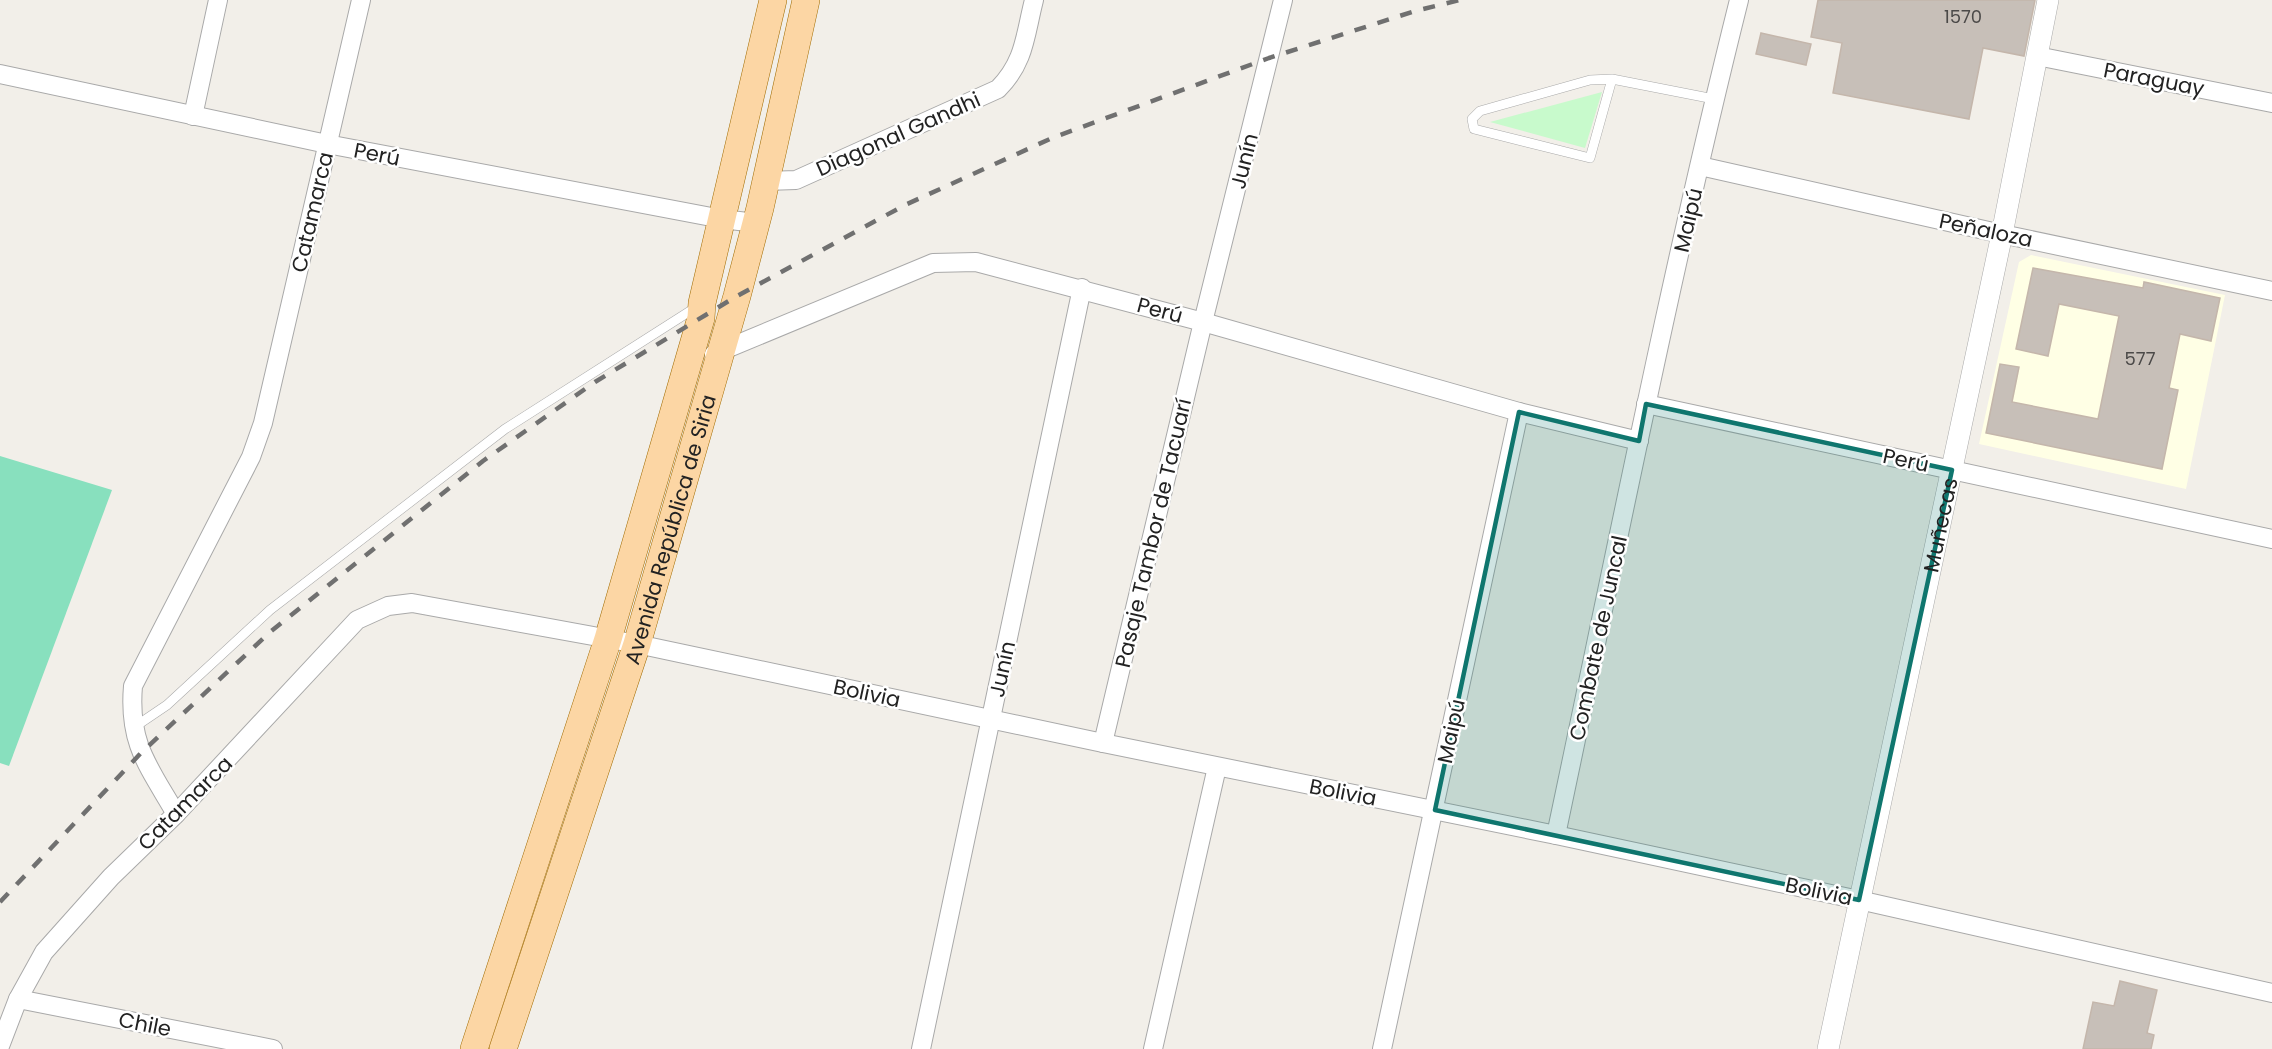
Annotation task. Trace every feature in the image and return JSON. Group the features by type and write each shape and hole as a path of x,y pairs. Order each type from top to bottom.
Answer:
{"main road":[{"name":"Avenida República de Siria","path":"474,1049 608,639 701,318 702,303 773,0"},
{"name":"Avenida República de Siria","path":"503,1049 637,644 756,223 806,0"}],"street":[{"path":"193,116 218,0"},
{"name":"Catamarca","path":"176,814 141,753 133,728 131,711 133,686 252,457 263,423 361,0"},
{"name":"Diagonal Gandhi","path":"766,181 796,180 998,89 1011,76 1019,63 1034,0"},
{"name":"Junín","path":"1203,322 1283,0"},
{"name":"Maipú","path":"1639,441 1714,99 1739,0"},
{"name":"Muñecas","path":"1828,1049 2002,234 2048,0"},
{"name":"Paraguay","path":"2037,56 2272,102"},
{"name":"Perú","path":"0,75 327,144 722,219 756,223"},
{"name":"Peñaloza","path":"1700,166 2002,234 2272,291"},
{"name":"Perú","path":"688,359 721,353 933,262 976,262 1082,288 1519,412 1639,441"},
{"name":"Junín","path":"921,1049 1082,288"},
{"name":"Pasaje Tambor de Tacuarí","path":"1103,743 1203,322"},
{"name":"Perú","path":"1646,405 2272,538"},
{"name":"Maipú","path":"1382,1049 1519,412"},
{"name":"Combate de Juncal","path":"1556,835 1639,441"},
{"name":"Catamarca","path":"0,1046 18,999 44,952 111,877 176,814 357,620 388,606 411,603"},
{"name":"Bolivia","path":"411,603 637,644 1217,767 1556,835 2272,993"},
{"path":"1153,1049 1217,767"},
{"name":"Chile","path":"18,999 273,1049"}],"lane":[{"path":"1612,79 1590,158 1474,129 1472,119 1480,111 1590,80 1612,79 1714,99"},
{"path":"133,728 167,705 270,610 505,429 702,303"}],"highlighted area":[{"path":"1646,404 1952,470 1859,900 1435,810 1519,412 1639,441"}],"shaded area":[{"path":"2031,255 2225,295 2186,489 1979,444 2019,262"}],"green space":[{"path":"1602,92 1585,148 1490,122"},
{"path":"0,456 112,490 9,766 0,763"}],"building":[{"path":"1818,0 2035,0 2024,56 1983,48 1969,119 1833,93 1842,43 1811,37"},
{"path":"1761,33 1811,44 1806,65 1756,54"},
{"path":"2033,268 2143,288 2144,282 2220,298 2211,341 2180,334 2169,388 2178,390 2162,469 1986,433 2000,364 2019,367 2012,402 2098,419 2119,316 2059,304 2048,356 2016,349"},
{"path":"2120,981 2157,990 2147,1033 2154,1035 2151,1049 2083,1049 2093,1002 2114,1006"}],"railway":[{"path":"0,902 141,753 269,633 483,461 595,382 737,296 905,205 1052,138 1269,58 1415,11 1460,0"}]}
